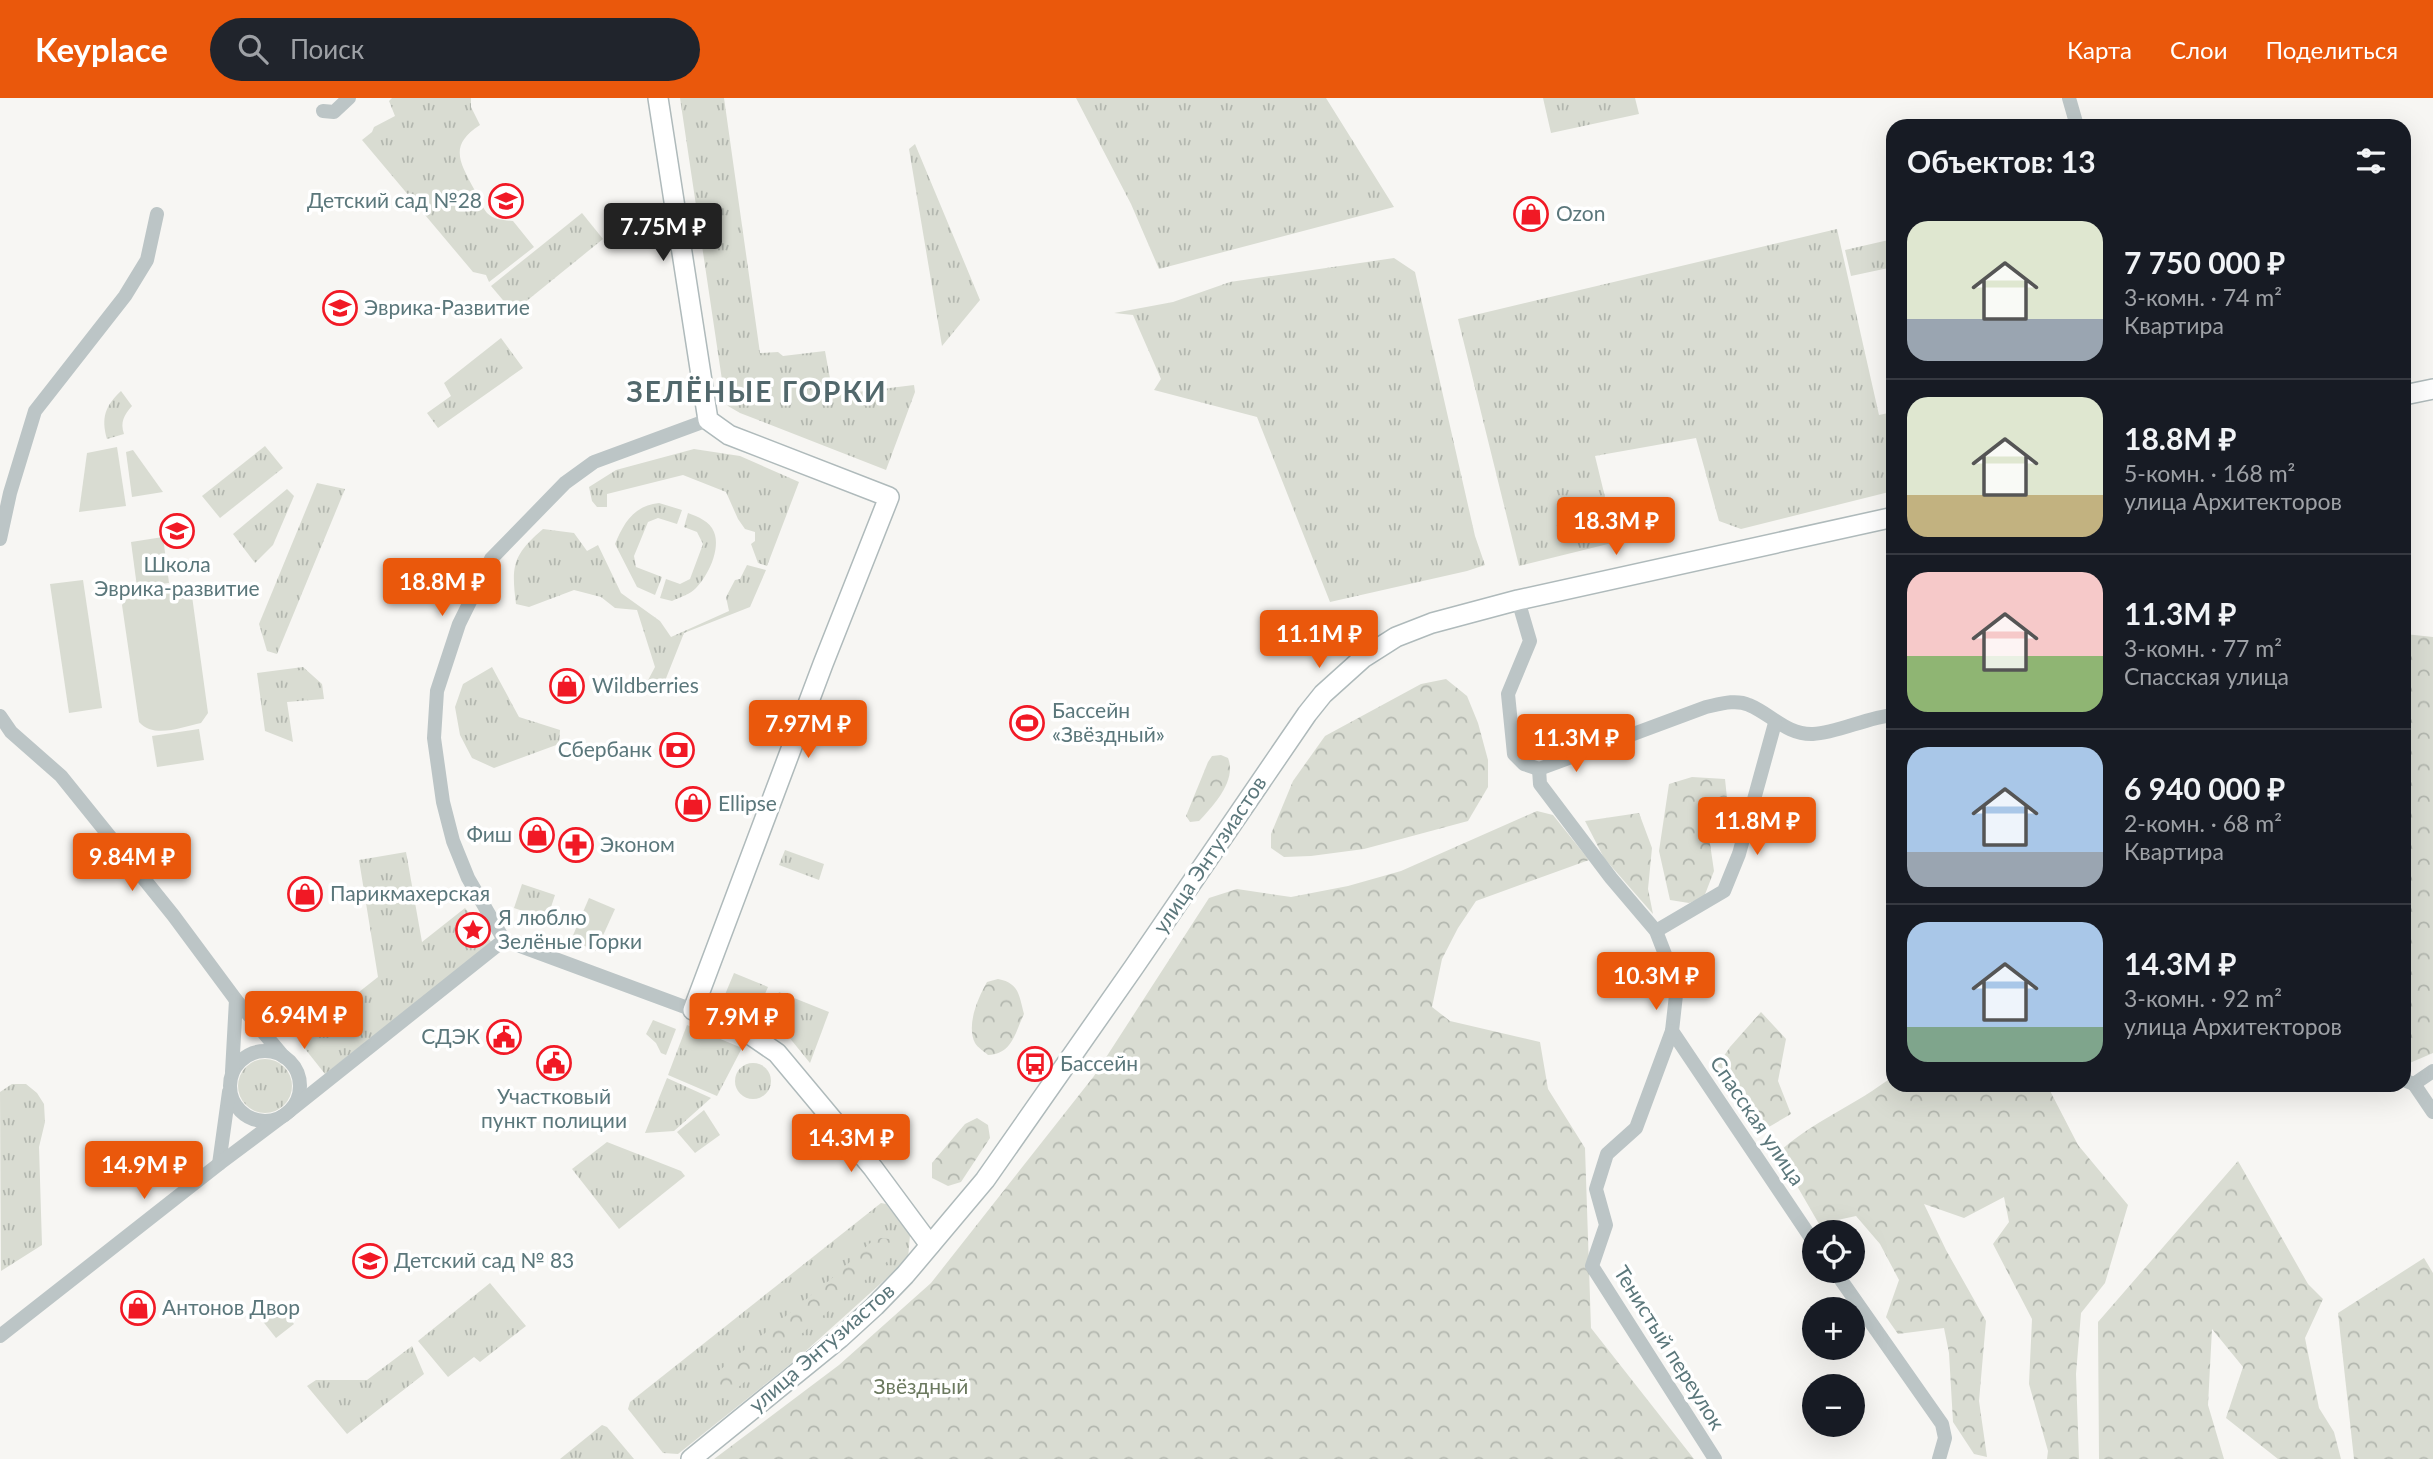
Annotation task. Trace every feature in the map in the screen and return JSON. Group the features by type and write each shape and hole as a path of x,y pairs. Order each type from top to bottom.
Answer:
{"main road":[{"path":"658,98 708,421 729,435 890,497 823,664 692,1010 742,1028 776,1053 873,1168 930,1245"},
{"path":"2411,394 2433,389"},
{"name":"улица Энтузиастов","path":"691,1459 840,1338 905,1275 985,1180 1307,714 1323,694 1363,658 1396,637 1432,622 1518,600 1886,519"}],"street":[{"path":"323,111 334,112 349,98"},
{"path":"2069,98 2075,119"},
{"path":"0,539 10,493 35,411 125,296 147,260 158,214"},
{"path":"692,1010 504,940 468,878 453,841 443,802 434,738 437,691 459,624 491,559 565,484 593,462 708,421"},
{"path":"1518,600 1530,641 1508,694 1508,714 1514,754 1524,764 1539,769 1706,707 1741,703 1751,705 1775,723 1799,732 1814,734 1886,717"},
{"path":"0,716 10,732 61,776 173,915 236,1000 295,1068 300,1084 297,1100 287,1113 269,1121 251,1118 235,1105 231,1081 240,1061 254,1053 269,1052 284,1057"},
{"path":"1656,931 1724,891 1740,854 1775,723"},
{"path":"1539,769 1540,785 1611,878 1656,931 1666,954 1676,995 1672,1031"},
{"path":"0,1336 504,940"},
{"path":"219,1164 231,1081 236,1000"},
{"name":"Спасская улица","path":"1672,1031 1802,1225"},
{"name":"Тенистый переулок","path":"1672,1031 1636,1128 1608,1154 1597,1189 1606,1224 1592,1266 1715,1459"},
{"path":"2411,1081 2433,1071"},
{"path":"298,1076 310,1094"},
{"path":"2411,1084 2433,1112"},
{"path":"1843,1283 1942,1424 1945,1438 1939,1459"}],"green space":[{"path":"392,98 471,98 471,107 480,125 470,132 461,147 464,170 487,213 496,218 513,221 534,247 489,282 486,275 473,272 362,140 374,127 395,116 389,101"},
{"path":"680,98 724,98 760,353 778,352 783,356 825,351 833,395 914,385 915,392 886,470 728,406"},
{"path":"1076,98 1326,98 1394,207 1159,269 1131,204"},
{"path":"1543,98 1635,98 1639,114 1551,133"},
{"path":"915,144 980,300 942,346 909,149"},
{"path":"582,213 603,239 513,312 491,286"},
{"path":"1837,229 1879,415 1886,414 1886,493 1741,529 1719,521 1696,438 1595,456 1616,542 1519,566 1458,319"},
{"path":"1886,241 1886,268 1851,276 1845,250"},
{"path":"1394,258 1415,272 1475,536 1485,565 1330,602 1257,417 1154,390 1161,379 1133,315 1114,313 1173,302 1230,282"},
{"path":"501,338 523,368 438,428 427,413 451,396 444,383"},
{"path":"121,391 132,406 122,426 124,434 107,439 104,425 106,413"},
{"path":"265,446 283,468 220,518 202,496"},
{"path":"117,447 126,506 79,512 87,453"},
{"path":"694,449 740,456 799,482 767,566 758,563 751,544 755,541 755,532 745,529 726,492 683,475 607,494 607,507 597,507 592,501 589,487 616,470"},
{"path":"133,450 163,492 132,497 126,452"},
{"path":"317,483 345,489 277,654 267,651 259,624"},
{"path":"287,489 294,496 273,545 255,563 233,534"},
{"path":"659,503 682,510 677,524 658,518 648,522 634,556 636,567 662,577 655,595 637,587 615,544 622,529 636,512"},
{"path":"688,513 712,528 716,539 715,554 705,577 691,592 672,601 660,598 666,579 680,584 690,579 703,544 697,532 684,527"},
{"path":"543,529 574,533 587,551 598,545 621,593 660,621 671,637 729,611 726,597 747,565 766,570 750,607 684,633 661,691 646,684 655,667 637,610 615,608 601,597 574,590 529,607 516,604 516,562 525,546"},
{"path":"163,537 169,583 137,587 131,542"},
{"path":"83,580 102,708 69,713 50,584"},
{"path":"176,584 183,586 192,596 208,713 201,723 168,730 152,730 139,722 122,605 132,591"},
{"path":"2411,635 2433,637 2433,1053 2411,1062"},
{"path":"303,667 322,684 324,699 287,702 293,742 265,731 257,673"},
{"path":"492,667 519,717 560,730 559,744 494,768 472,758 460,735 455,707 463,684"},
{"path":"1446,679 1467,696 1488,760 1488,787 1468,821 1364,849 1284,857 1271,848 1271,834 1293,781 1325,736 1421,684"},
{"path":"199,729 204,760 157,767 152,736"},
{"path":"1221,755 1228,758 1230,766 1227,783 1199,821 1190,822 1186,816 1208,762 1212,756"},
{"path":"1692,777 1725,779 1727,798 1708,830 1714,871 1704,897 1689,903 1670,900 1659,851 1669,784"},
{"name":"Звёздный","path":"1537,811 1553,815 1589,860 1476,901 1442,959 1432,1007 1450,1021 1540,1042 1548,1089 1585,1148 1591,1328 1694,1459 714,1459 839,1365 931,1283 1094,1076 1209,898 1237,889 1291,897 1348,886 1401,871"},
{"path":"1639,813 1652,848 1648,889 1653,914 1604,858 1585,821"},
{"path":"785,850 824,864 819,880 779,865"},
{"path":"406,852 422,942 465,908 492,943 325,1074 298,1040 378,977 359,860"},
{"path":"522,884 555,895 547,919 514,908"},
{"path":"589,898 615,909 596,951 571,940"},
{"path":"734,973 768,987 758,1010 724,997"},
{"path":"998,979 1014,987 1024,1014 1008,1047 988,1055 975,1043 972,1020 987,982"},
{"path":"779,992 829,1012 810,1063 771,1015"},
{"path":"1761,1012 1786,1039 1778,1081 1791,1114 1762,1131 1737,1105 1715,1069 1730,1047"},
{"path":"653,1020 676,1029 666,1055 661,1053 656,1043 646,1034"},
{"path":"687,1025 742,1048 717,1096 668,1075"},
{"path":"265,1059 284,1067 292,1086 284,1105 265,1113 246,1105 238,1086 246,1067"},
{"path":"753,1063 766,1068 771,1081 766,1094 753,1099 740,1094 735,1081 740,1068"},
{"path":"667,1078 711,1098 674,1131 645,1133"},
{"path":"1886,1081 1886,1092 2051,1092 2078,1145 2128,1205 2105,1283 2081,1313 2076,1374 2079,1459 2047,1459 2048,1451 2029,1384 2032,1319 1993,1244 2009,1222 2004,1197 1964,1218 1924,1204 1986,1321 1979,1401 1987,1457 1974,1454 1953,1422 1949,1353 1944,1328 1898,1334 1886,1317 1899,1280 1880,1244 1865,1226 1865,1220 1859,1220 1856,1216 1838,1220 1817,1220 1778,1153 1804,1132"},
{"path":"12,1084 26,1084 37,1093 44,1104 45,1122 39,1147 42,1245 1,1271 0,1092"},
{"path":"704,1110 720,1135 695,1153 677,1132"},
{"path":"977,1118 988,1125 990,1138 961,1182 948,1186 932,1178 932,1163 965,1124"},
{"path":"607,1142 681,1171 685,1176 619,1229 572,1169"},
{"path":"2238,1161 2308,1284 2323,1299 2305,1338 2319,1408 2334,1432 2341,1459 2278,1459 2226,1418 2243,1367 2212,1329 2208,1405 2224,1459 2099,1459 2098,1322"},
{"path":"881,1203 886,1204 910,1235 908,1259 798,1358 678,1454 663,1453 628,1409 630,1402"},
{"path":"881,1238 896,1240 889,1260 735,1390 717,1393 713,1384 715,1374 837,1274 870,1243"},
{"path":"2424,1258 2433,1273 2433,1459 2354,1459 2338,1313"},
{"path":"490,1283 526,1326 480,1362 474,1357 448,1377 418,1341"},
{"path":"278,1305 294,1324 276,1338 261,1319"},
{"path":"412,1346 424,1374 347,1434 307,1386 316,1380 367,1380"},
{"path":"602,1425 607,1427 634,1459 560,1459"}],"place":[{"name":"Детский сад №28","path":"506,201"},
{"name":"Ozon","path":"1531,214"},
{"name":"Эврика-Развитие","path":"340,308"},
{"name":"Школа Эврика-развитие","path":"177,531"},
{"name":"Wildberries","path":"567,686"},
{"name":"Бассейн «Звёздный»","path":"1027,723"},
{"name":"Сбербанк","path":"677,750"},
{"name":"Ellipse","path":"693,804"},
{"name":"Фиш","path":"537,835"},
{"name":"Эконом","path":"576,845"},
{"name":"Парикмахерская","path":"305,894"},
{"name":"Я люблю Зелёные Горки","path":"473,930"},
{"name":"СДЭК","path":"504,1037"},
{"name":"Участковый пункт полиции","path":"554,1063"},
{"name":"Бассейн","path":"1035,1064"},
{"name":"Детский сад № 83","path":"370,1261"},
{"name":"Антонов Двор","path":"138,1308"}],"district":[{"name":"ЗЕЛЁНЫЕ ГОРКИ","path":"757,392"}]}
